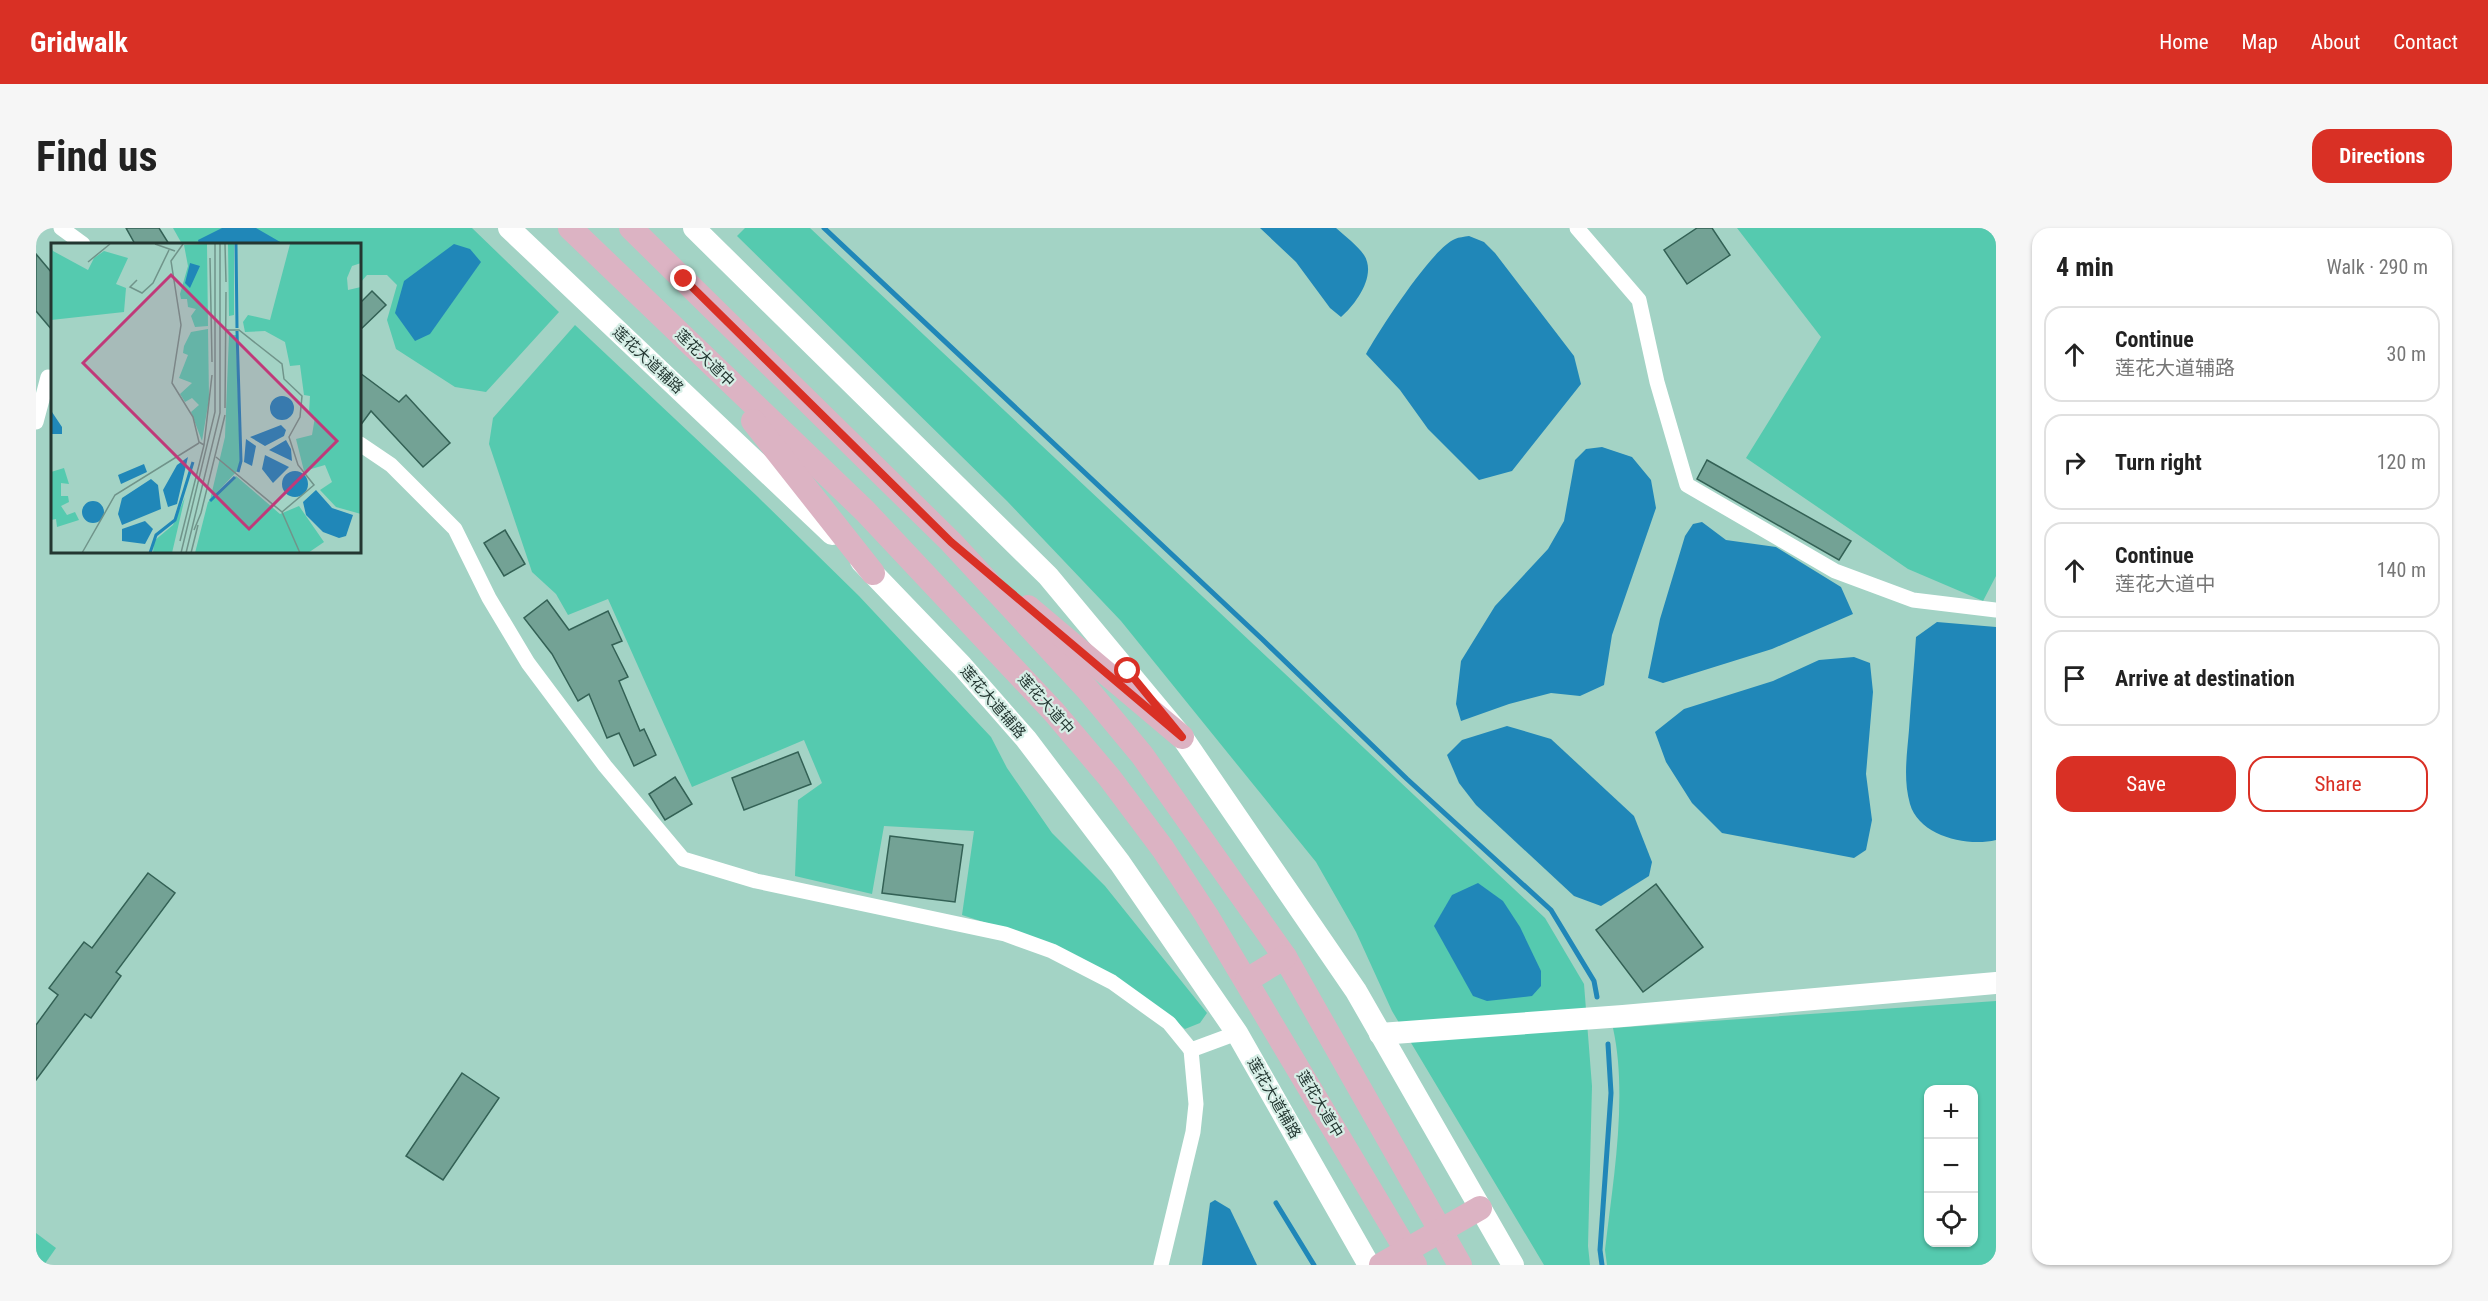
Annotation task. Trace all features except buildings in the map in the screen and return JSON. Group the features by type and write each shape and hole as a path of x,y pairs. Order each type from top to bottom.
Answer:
{"main road":[{"name":"莲花大道中","path":"570,228 865,511 1054,712 1109,777 1163,849 1247,980 1411,1258"},
{"path":"631,228 951,542 1088,690 1142,755 1284,957 1460,1265"},
{"path":"695,348 873,573"},
{"path":"951,542 1182,737"},
{"path":"1247,980 1284,957"},
{"path":"1381,1265 1411,1258 1440,1231 1480,1208"}],"street":[{"path":"61,228 82,243"},
{"name":"莲花大道辅路","path":"509,228 873,573 962,666 1032,747 1114,854 1237,1033 1369,1265"},
{"path":"694,228 1048,576 1182,737 1349,981 1513,1265"},
{"path":"1577,228 1639,300 1657,382 1687,485 1835,571 1913,600 1996,610"},
{"path":"36,422 48,377"},
{"path":"362,445 391,465 455,529 489,598 528,663 605,766 683,859 756,881 1005,933 1052,951 1112,982 1169,1023 1191,1050 1196,1104 1193,1132 1161,1265"},
{"path":"1380,1034 1623,1016 1996,982"},
{"path":"1191,1050 1237,1033"}],"green space":[{"path":"173,228 472,228 559,312 486,392 455,387 396,349 387,320 397,285 387,275 367,275 362,281 362,243 181,243"},
{"path":"745,228 810,228 1545,918 1584,984 1592,1086 1588,1246 1590,1265 1544,1265 1392,1011 1356,932 1316,862 1121,621 1007,501 737,236"},
{"path":"1737,228 1996,228 1996,576 1983,601 1908,569 1746,458 1821,337"},
{"path":"575,325 758,497 859,596 991,737 1007,768 1052,833 1105,886 1207,1013 1200,1023 1185,1029 1169,1016 1054,945 962,915 974,831 884,826 872,894 795,876 798,800 822,783 804,740 692,787 608,599 568,615 556,594 532,572 489,444 493,418"},
{"path":"1996,1001 1996,1265 1607,1265 1605,1250 1618,1139 1617,1054 1613,1028"},
{"path":"36,1233 56,1248 44,1265 36,1265"}],"water":[{"path":"222,228 256,228 282,243 199,243 198,240"},
{"path":"1260,228 1336,228 1354,244 1364,255 1368,271 1363,289 1341,317 1330,308 1296,262"},
{"path":"1469,236 1484,242 1495,253 1574,356 1581,384 1512,471 1479,480 1428,429 1400,390 1366,354 1420,273 1445,245 1460,237"},
{"path":"454,244 470,249 481,262 430,334 415,341 395,313 404,281"},
{"path":"1602,447 1632,457 1651,480 1656,508 1612,635 1604,685 1580,696 1551,693 1509,704 1461,721 1456,704 1461,661 1495,606 1548,549 1564,521 1575,460 1586,449"},
{"path":"1702,522 1726,540 1776,547 1841,587 1853,614 1772,649 1663,683 1648,678 1660,619 1685,536 1693,524"},
{"path":"1937,622 1996,627 1996,840 1972,842 1946,837 1923,824 1915,815 1910,804 1906,767 1916,637"},
{"path":"1854,657 1870,663 1873,692 1866,774 1872,820 1866,850 1854,858 1722,833 1692,803 1666,762 1655,732 1684,709 1773,681 1819,660"},
{"path":"1507,726 1551,739 1634,816 1652,862 1649,876 1601,906 1574,896 1476,805 1459,783 1447,755 1462,740"},
{"path":"1478,883 1503,901 1520,927 1541,971 1541,986 1532,996 1487,1001 1473,996 1434,926 1452,895"},
{"path":"1215,1200 1230,1209 1257,1265 1202,1265 1210,1203"}],"waterway":[{"path":"824,228 1262,639 1407,779 1551,910 1594,981 1597,997"},
{"path":"1602,1265 1600,1250 1611,1093 1608,1044"},
{"path":"1276,1203 1314,1265"}],"route":[{"path":"684,279 951,542 1182,737 1128,671"}]}
